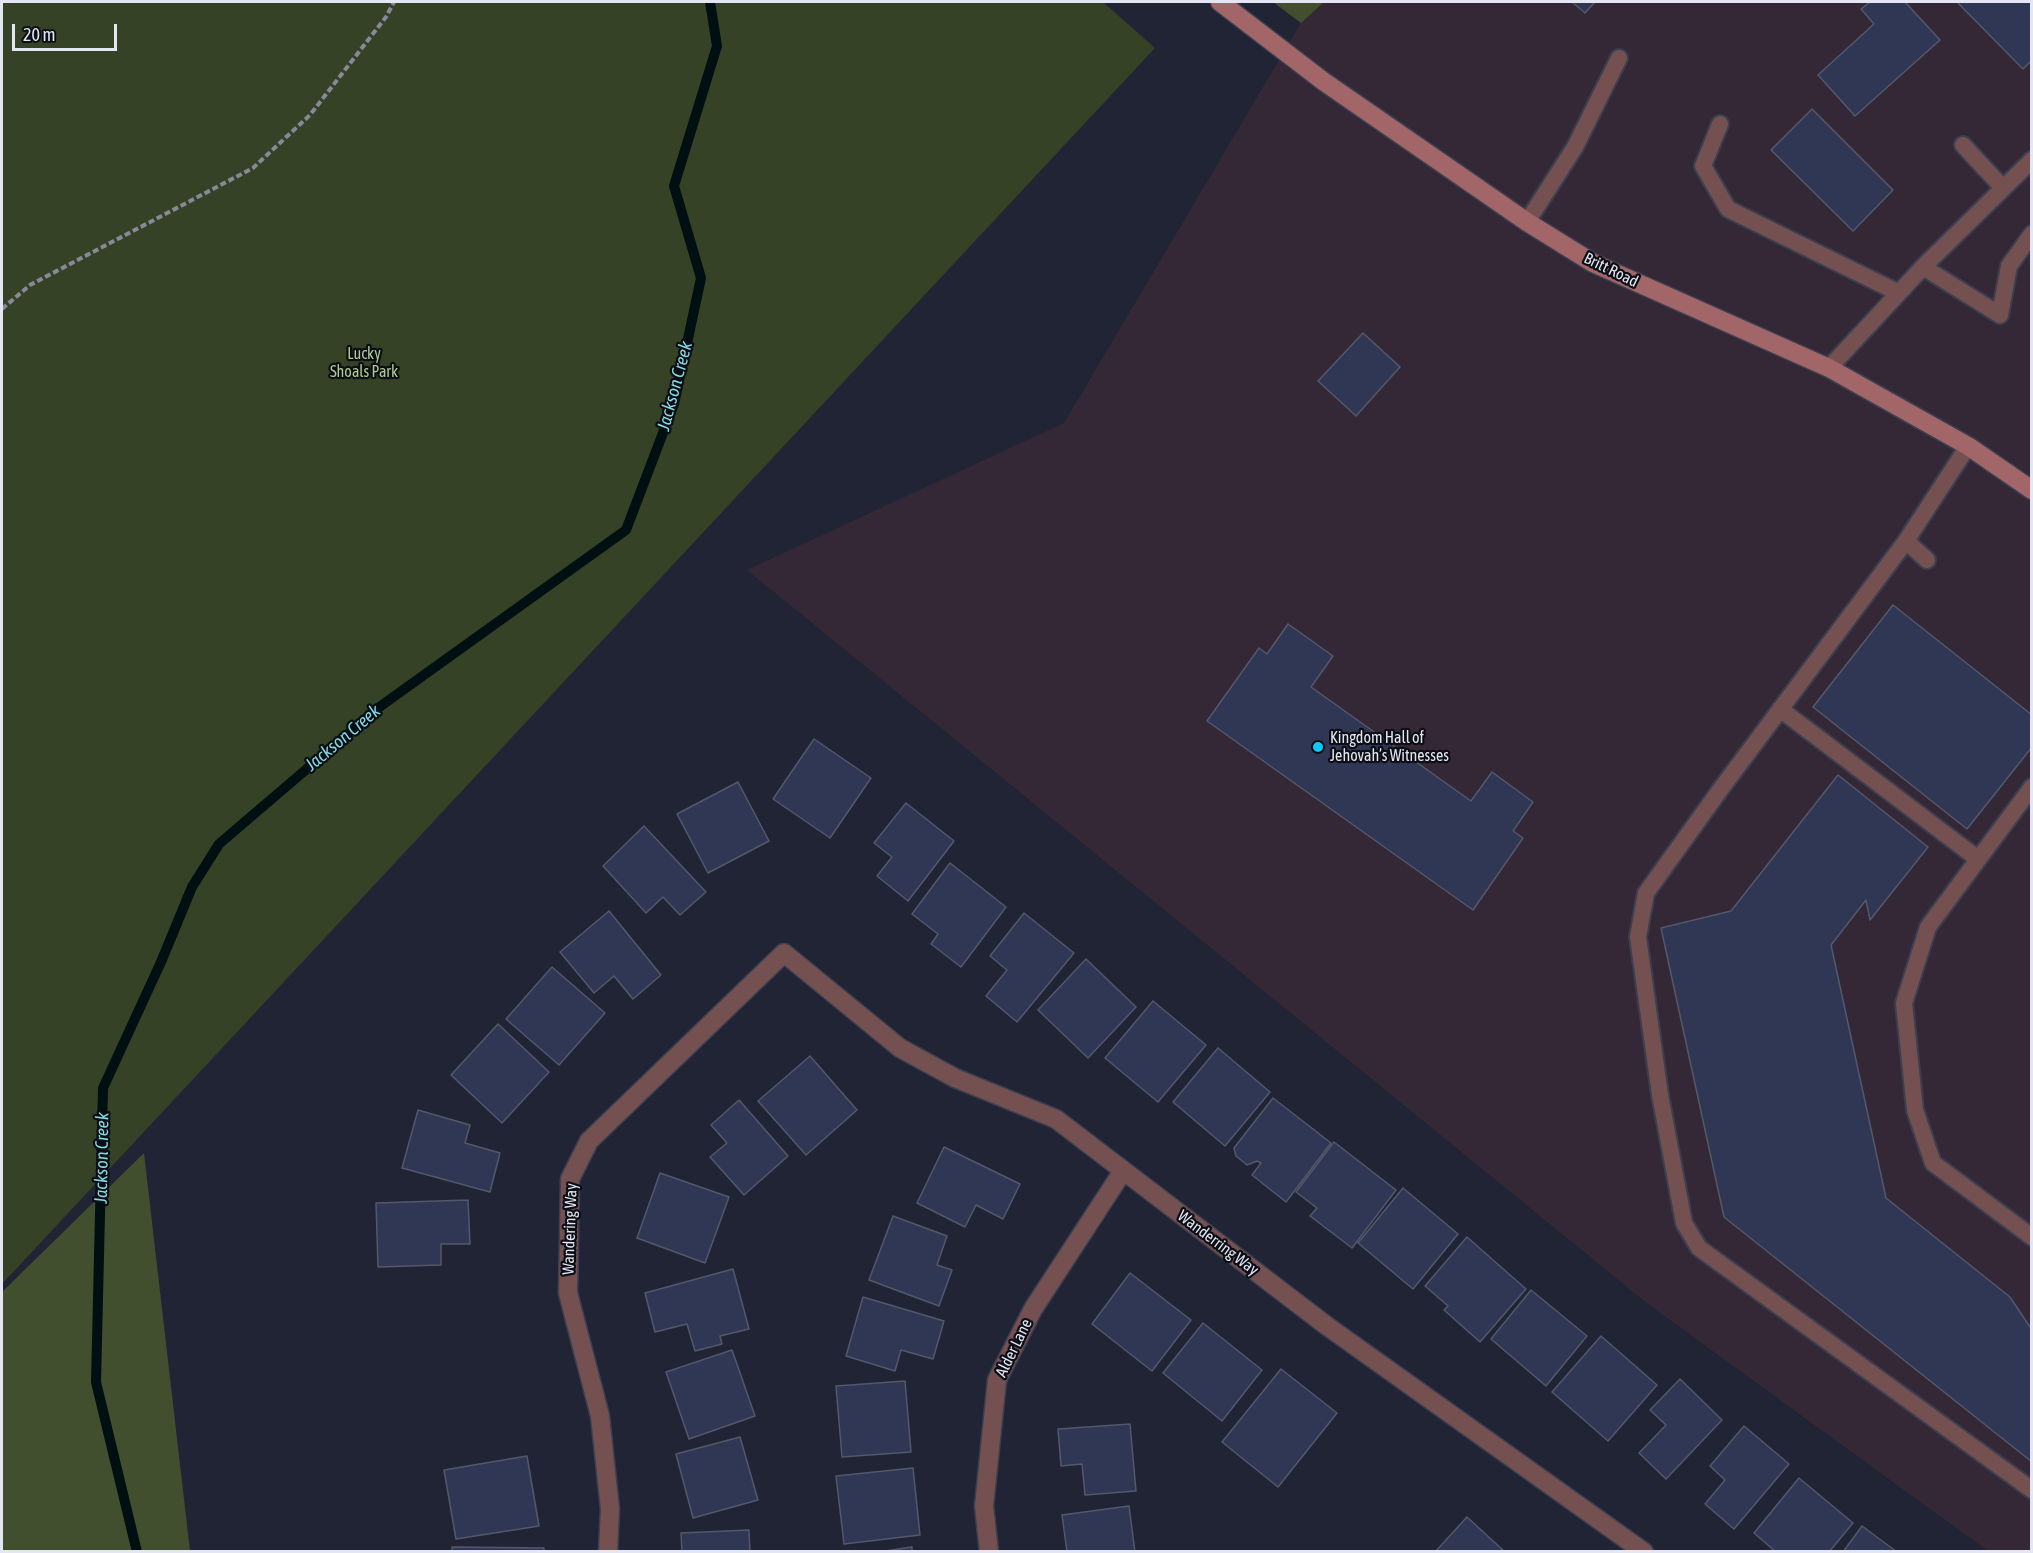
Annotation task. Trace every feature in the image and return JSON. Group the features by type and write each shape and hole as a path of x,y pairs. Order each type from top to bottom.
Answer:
{"street":[{"name":"Britt Road","path":"1220,2 1323,81 1527,222 1593,263 1829,368 1968,446 2031,490"},
{"name":"Wanderring Way","path":"784,953 900,1048 955,1078 1056,1119 1327,1326 1634,1549"},
{"name":"Wandering Way","path":"608,1551 610,1509 600,1416 568,1293 570,1179 589,1141 784,953"},
{"name":"Alder Lane","path":"989,1551 984,1506 997,1380 1033,1309 1123,1171"}],"lane":[{"path":"1527,222 1575,147 1619,58"},
{"path":"1720,124 1703,166 1728,209 1899,293"},
{"path":"1963,145 2003,188"},
{"path":"1829,368 1923,267 2031,160"},
{"path":"1923,267 2000,315 2009,266 2031,234"},
{"path":"1968,446 1906,541 1646,893 1638,937 1660,1095 1684,1223 1699,1248 2031,1490"},
{"path":"1906,541 1927,560"},
{"path":"1780,709 1978,859"},
{"path":"2031,787 1928,927 1904,1003 1915,1110 1933,1163 2031,1238"}],"path":[{"path":"2,309 30,285 253,168 310,114 386,17 394,2"}],"shaded area":[{"path":"1324,2 2031,2 2031,1551 1988,1551 1648,1304 747,570 1064,423 1301,23"}],"green space":[{"name":"Lucky Shoals Park","path":"2,2 1103,2 1155,48 2,1284"},
{"path":"1273,2 1324,2 1301,23"},
{"path":"144,1153 190,1551 2,1551 2,1292"}],"building":[{"path":"1572,2 1595,2 1585,13"},
{"path":"1870,2 1905,2 1940,40 1855,116 1818,75 1874,24 1861,9"},
{"path":"1957,2 2032,2 2032,60 2023,69"},
{"path":"1812,109 1893,190 1853,231 1771,150"},
{"path":"1363,333 1400,367 1356,416 1318,381"},
{"path":"1893,605 2032,715 2032,747 1967,829 1813,707"},
{"name":"Kingdom Hall of Jehovah’s Witnesses","path":"1288,624 1333,656 1311,687 1471,801 1492,772 1533,802 1513,831 1523,838 1473,910 1207,721 1259,648 1267,654"},
{"path":"814,739 871,778 830,838 773,799"},
{"path":"1838,775 1928,847 1870,920 1866,900 1831,945 1886,1198 2010,1297 2032,1330 2032,1462 1724,1217 1661,928 1731,911"},
{"path":"738,782 769,841 708,873 677,814"},
{"path":"906,803 954,841 908,901 877,876 892,857 874,843"},
{"path":"644,826 706,892 680,915 663,897 646,913 603,866"},
{"path":"950,863 1006,907 961,967 931,944 938,934 912,914"},
{"path":"609,911 661,975 633,999 614,976 594,993 560,952"},
{"path":"1024,913 1074,953 1017,1022 986,996 1007,970 990,956"},
{"path":"1086,959 1136,1007 1088,1058 1038,1010"},
{"path":"552,967 605,1013 559,1065 506,1019"},
{"path":"1153,1001 1206,1045 1158,1102 1105,1058"},
{"path":"498,1024 549,1072 502,1123 451,1075"},
{"path":"1218,1048 1270,1092 1225,1146 1173,1102"},
{"path":"810,1056 857,1110 806,1155 758,1101"},
{"path":"1273,1098 1331,1143 1286,1202 1252,1175 1261,1163 1257,1161 1247,1165 1236,1156 1234,1148"},
{"path":"739,1100 788,1156 744,1195 710,1157 727,1143 711,1125"},
{"path":"418,1110 470,1125 465,1143 500,1153 490,1192 402,1168"},
{"path":"1334,1142 1396,1190 1352,1248 1310,1216 1317,1208 1296,1192"},
{"path":"944,1147 1020,1184 1003,1219 976,1205 965,1227 917,1203"},
{"path":"660,1173 729,1197 705,1263 637,1238"},
{"path":"1403,1188 1458,1234 1413,1289 1358,1243"},
{"path":"468,1200 470,1244 441,1244 441,1265 378,1267 376,1203"},
{"path":"893,1216 947,1236 937,1265 952,1270 939,1306 869,1280"},
{"path":"1467,1237 1526,1289 1480,1342 1444,1310 1448,1306 1425,1286"},
{"path":"733,1269 749,1329 720,1336 722,1344 695,1351 687,1324 655,1332 645,1293"},
{"path":"1130,1273 1191,1320 1152,1371 1092,1324"},
{"path":"1531,1290 1587,1336 1546,1386 1491,1339"},
{"path":"863,1297 944,1321 933,1359 901,1350 895,1371 846,1356"},
{"path":"1203,1323 1262,1370 1222,1421 1163,1373"},
{"path":"1601,1336 1657,1385 1608,1441 1552,1392"},
{"path":"732,1350 755,1416 689,1439 666,1372"},
{"path":"1281,1369 1337,1413 1278,1487 1222,1442"},
{"path":"1680,1379 1722,1420 1666,1479 1639,1453 1666,1425 1650,1410"},
{"path":"905,1381 911,1452 842,1457 836,1386"},
{"path":"1130,1424 1136,1491 1085,1495 1082,1464 1061,1466 1058,1429"},
{"path":"1744,1426 1789,1464 1734,1529 1705,1504 1725,1480 1710,1466"},
{"path":"740,1437 758,1500 693,1518 676,1454"},
{"path":"527,1456 539,1526 456,1539 444,1470"},
{"path":"913,1468 920,1535 844,1544 836,1476"},
{"path":"1799,1478 1853,1523 1829,1552 1776,1552 1754,1533"},
{"path":"1129,1506 1135,1552 1067,1552 1062,1515"},
{"path":"1467,1517 1505,1552 1435,1552"},
{"path":"1862,1526 1897,1552 1843,1552"},
{"path":"749,1530 750,1552 682,1552 681,1533"},
{"path":"452,1547 544,1548 544,1552 452,1552"},
{"path":"912,1547 912,1552 879,1552"}],"waterway":[{"name":"Jackson Creek","path":"137,1552 96,1382 103,1088 161,962 192,887 219,844 378,708 626,530 674,404 701,278 674,186 717,46 710,2"}],"place":[{"name":"Kingdom Hall of Jehovah’s Witnesses","path":"1318,747"}]}
